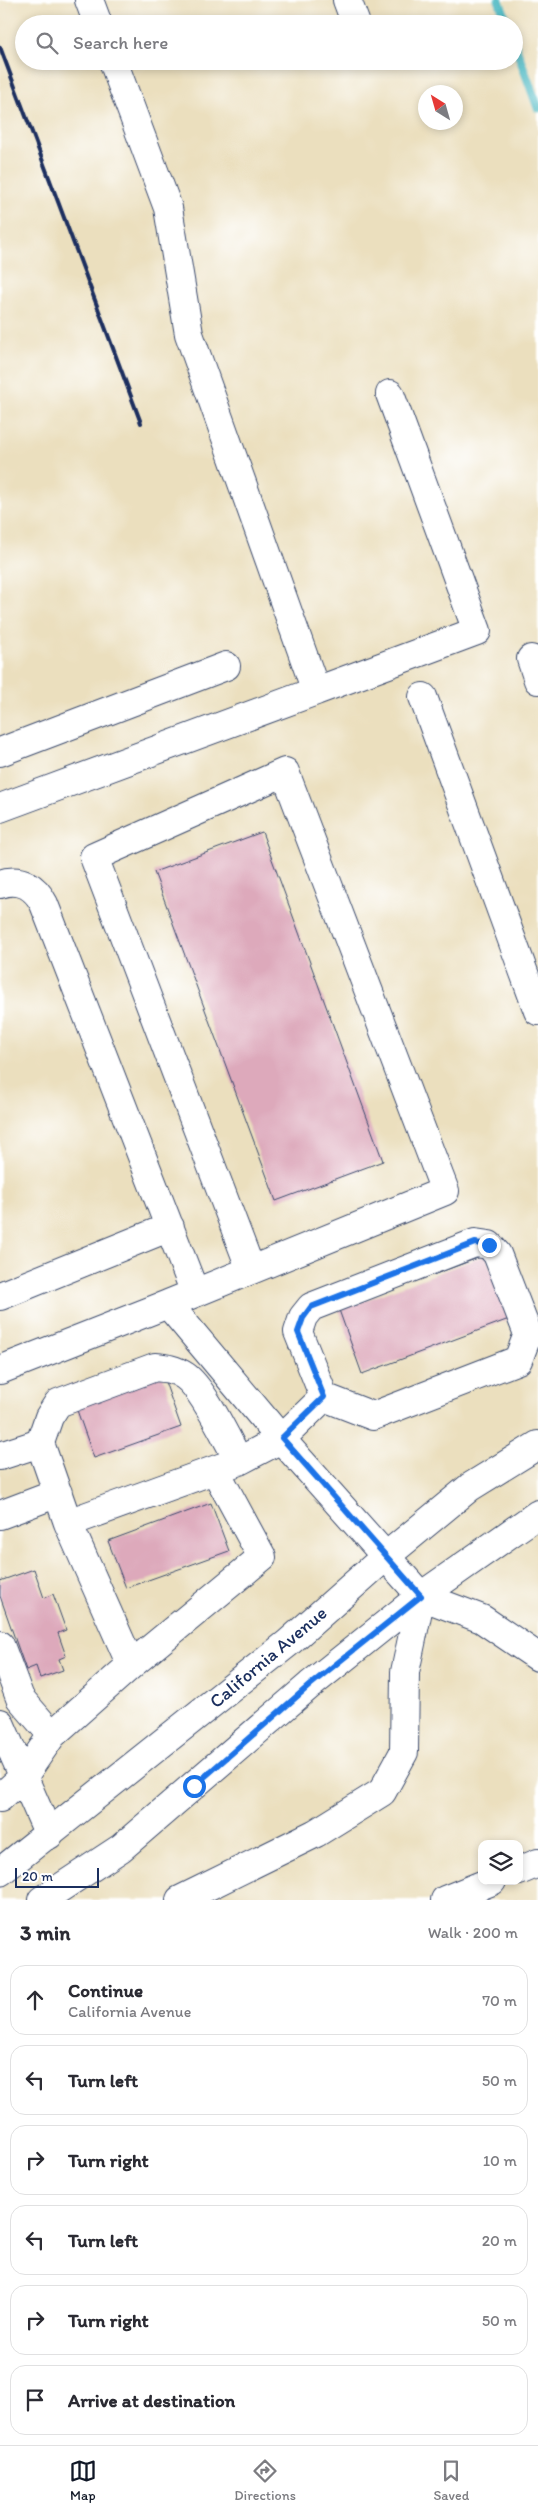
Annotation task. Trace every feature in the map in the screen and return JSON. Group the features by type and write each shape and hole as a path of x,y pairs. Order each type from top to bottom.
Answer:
{"main road":[{"path":"89,0 95,15"},
{"path":"347,0 353,15"},
{"path":"116,70 168,208 189,334 316,691"},
{"path":"0,808 476,631 390,394"},
{"path":"0,752 226,666"},
{"path":"423,697 538,1011"},
{"path":"0,1370 168,1304 445,1191 285,772 94,857 251,1270"},
{"path":"0,884 16,881 26,884 40,895 195,1293"},
{"path":"0,1296 170,1228"},
{"path":"475,1243 489,1245 498,1254 528,1334 518,1360 373,1416 324,1397 298,1332 303,1318 311,1307 475,1243"},
{"path":"168,1304 385,1557 421,1596 482,1619 538,1657"},
{"path":"0,1798 23,1777 52,1735 131,1665 262,1557 198,1390 186,1376 172,1369 155,1367 58,1403 49,1417 40,1443 68,1523 131,1665"},
{"path":"68,1523 227,1466 282,1438 324,1397"},
{"path":"0,1456 40,1443"},
{"name":"California Avenue","path":"0,1872 49,1835 288,1643 385,1557 470,1487 538,1445"},
{"path":"0,1515 58,1493"},
{"path":"42,1900 121,1848 310,1685 421,1596 538,1514"},
{"path":"180,1900 316,1833 382,1792 404,1752 405,1672 421,1596"},
{"path":"0,1645 20,1698 52,1735"},
{"path":"0,1723 49,1835"},
{"path":"523,1869 538,1863"},
{"path":"445,1900 482,1885"}],"building":[{"path":"262,832 383,1161 276,1201 154,872"},
{"path":"486,1255 509,1319 362,1374 339,1310"},
{"path":"163,1376 181,1427 94,1458 68,1385"},
{"path":"211,1503 229,1551 126,1588 108,1541"},
{"path":"34,1569 44,1598 53,1594 66,1630 58,1633 66,1656 59,1659 63,1670 40,1678 36,1666 26,1670 0,1596 0,1581"}],"waterway":[{"path":"499,0 505,15"},
{"path":"523,67 538,108"}],"railway":[{"path":"0,47 141,423"}],"route":[{"path":"194,1786 310,1685 421,1596 282,1438 324,1397 298,1332 303,1318 311,1307 475,1243 489,1245"}]}
